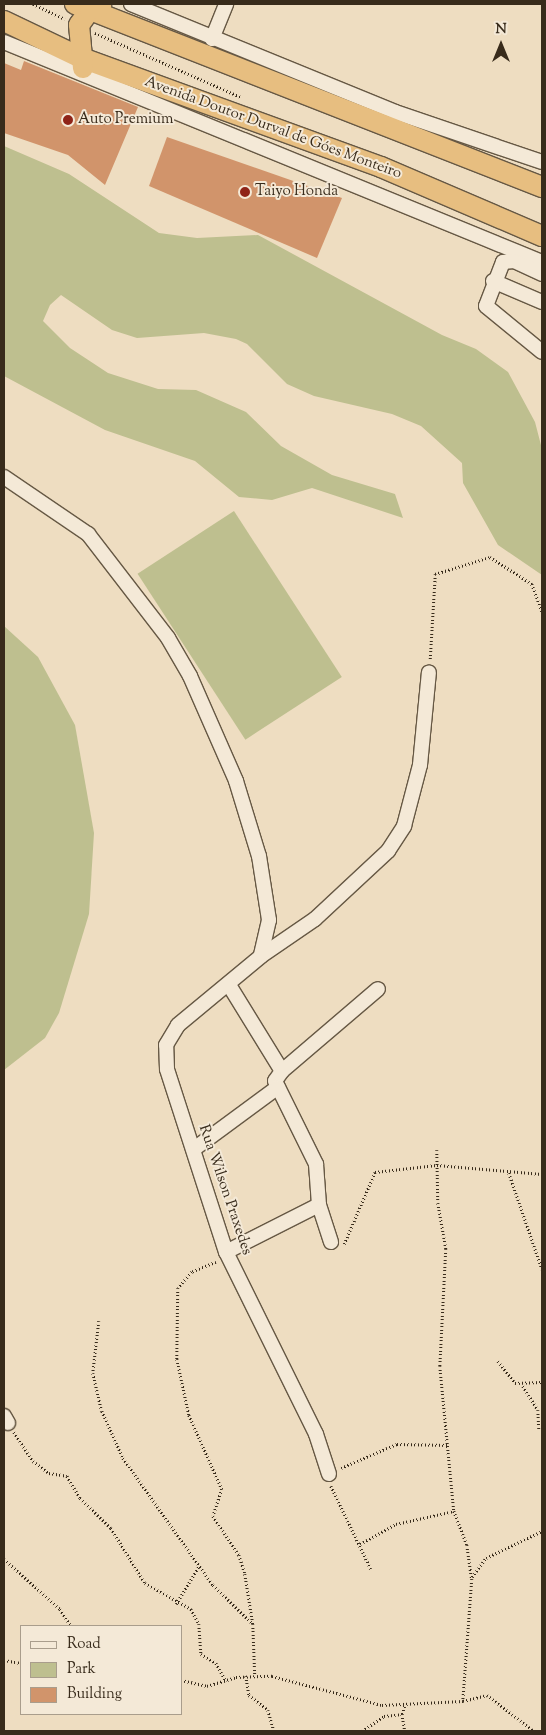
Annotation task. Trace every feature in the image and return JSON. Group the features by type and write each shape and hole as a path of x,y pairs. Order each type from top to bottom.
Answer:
{"highway":[{"path":"82,65 79,26 91,6 398,121 542,187"},
{"name":"Avenida Doutor Durval de Góes Monteiro","path":"4,21 82,65 381,167 542,236"}],"street":[{"path":"132,4 398,121 542,162"},
{"path":"212,39 226,4"},
{"path":"4,42 82,65 542,262"},
{"path":"542,274 506,261 493,281 488,309 542,352"},
{"path":"493,281 542,302"},
{"path":"4,477 88,534 168,638 190,676 236,781 259,856 269,920 261,956"},
{"name":"Rua Wilson Praxedes","path":"329,1474 316,1434 227,1254 167,1069 166,1045 178,1025 229,985 261,956 315,919 378,862 397,837 420,765 429,672"},
{"path":"229,985 282,1071"},
{"path":"330,1242 319,1204 316,1164 274,1078 378,989"},
{"path":"194,1149 278,1087"},
{"path":"227,1254 319,1204"}],"path":[{"path":"429,672 435,574 490,557 532,584 542,612"},
{"path":"437,1150 446,1264 440,1366 454,1511 467,1545 472,1579 464,1701"},
{"path":"330,1242 334,1246 346,1243 375,1172 437,1166 509,1173 542,1174"},
{"path":"509,1173 542,1269"},
{"path":"227,1254 182,1280 177,1299 177,1359 189,1415 222,1489 213,1516 239,1555 254,1624 255,1676"},
{"path":"99,1321 93,1373 102,1411 123,1458 199,1566 254,1624"},
{"path":"498,1361 509,1378 523,1386 538,1410 539,1428"},
{"path":"523,1386 542,1382"},
{"path":"6,1420 33,1461 49,1473 67,1476 80,1498 112,1528 145,1583 158,1587 176,1604 195,1615 201,1654 216,1663 226,1681"},
{"path":"371,1570 360,1544 335,1498 329,1474 396,1444 449,1445"},
{"path":"360,1544 396,1524 454,1511"},
{"path":"472,1579 486,1558 542,1531"},
{"path":"4,1560 60,1609 70,1625"},
{"path":"176,1604 199,1566"},
{"path":"4,1660 20,1663"},
{"path":"182,1680 198,1686 246,1676 272,1676 352,1700 405,1704 464,1701 493,1696 534,1731"},
{"path":"246,1676 249,1695 268,1710 274,1731"},
{"path":"405,1704 402,1714 405,1731"},
{"path":"362,1731 384,1716 402,1714"}],"green space":[{"path":"4,146 69,174 159,233 197,238 258,235 442,335 476,349 508,372 535,422 542,449 542,575 498,545 463,483 462,463 421,426 392,414 314,396 287,384 247,344 236,339 204,333 137,338 112,330 61,295 50,305 43,321 70,348 108,373 158,389 196,390 246,412 281,446 332,475 395,494 403,518 312,488 272,500 239,497 195,461 105,430 4,376"},
{"path":"234,511 342,677 245,740 138,574"},
{"path":"4,626 38,657 75,725 94,833 89,914 59,1013 45,1038 4,1070"}],"building":[{"name":"Auto Premium","path":"24,61 138,107 105,185 68,155 4,133 4,63 21,70"},
{"name":"Taiyo Honda","path":"167,137 342,198 317,258 149,186"}],"place":[{"name":"Auto Premium","path":"68,120"},
{"name":"Taiyo Honda","path":"245,192"}]}
